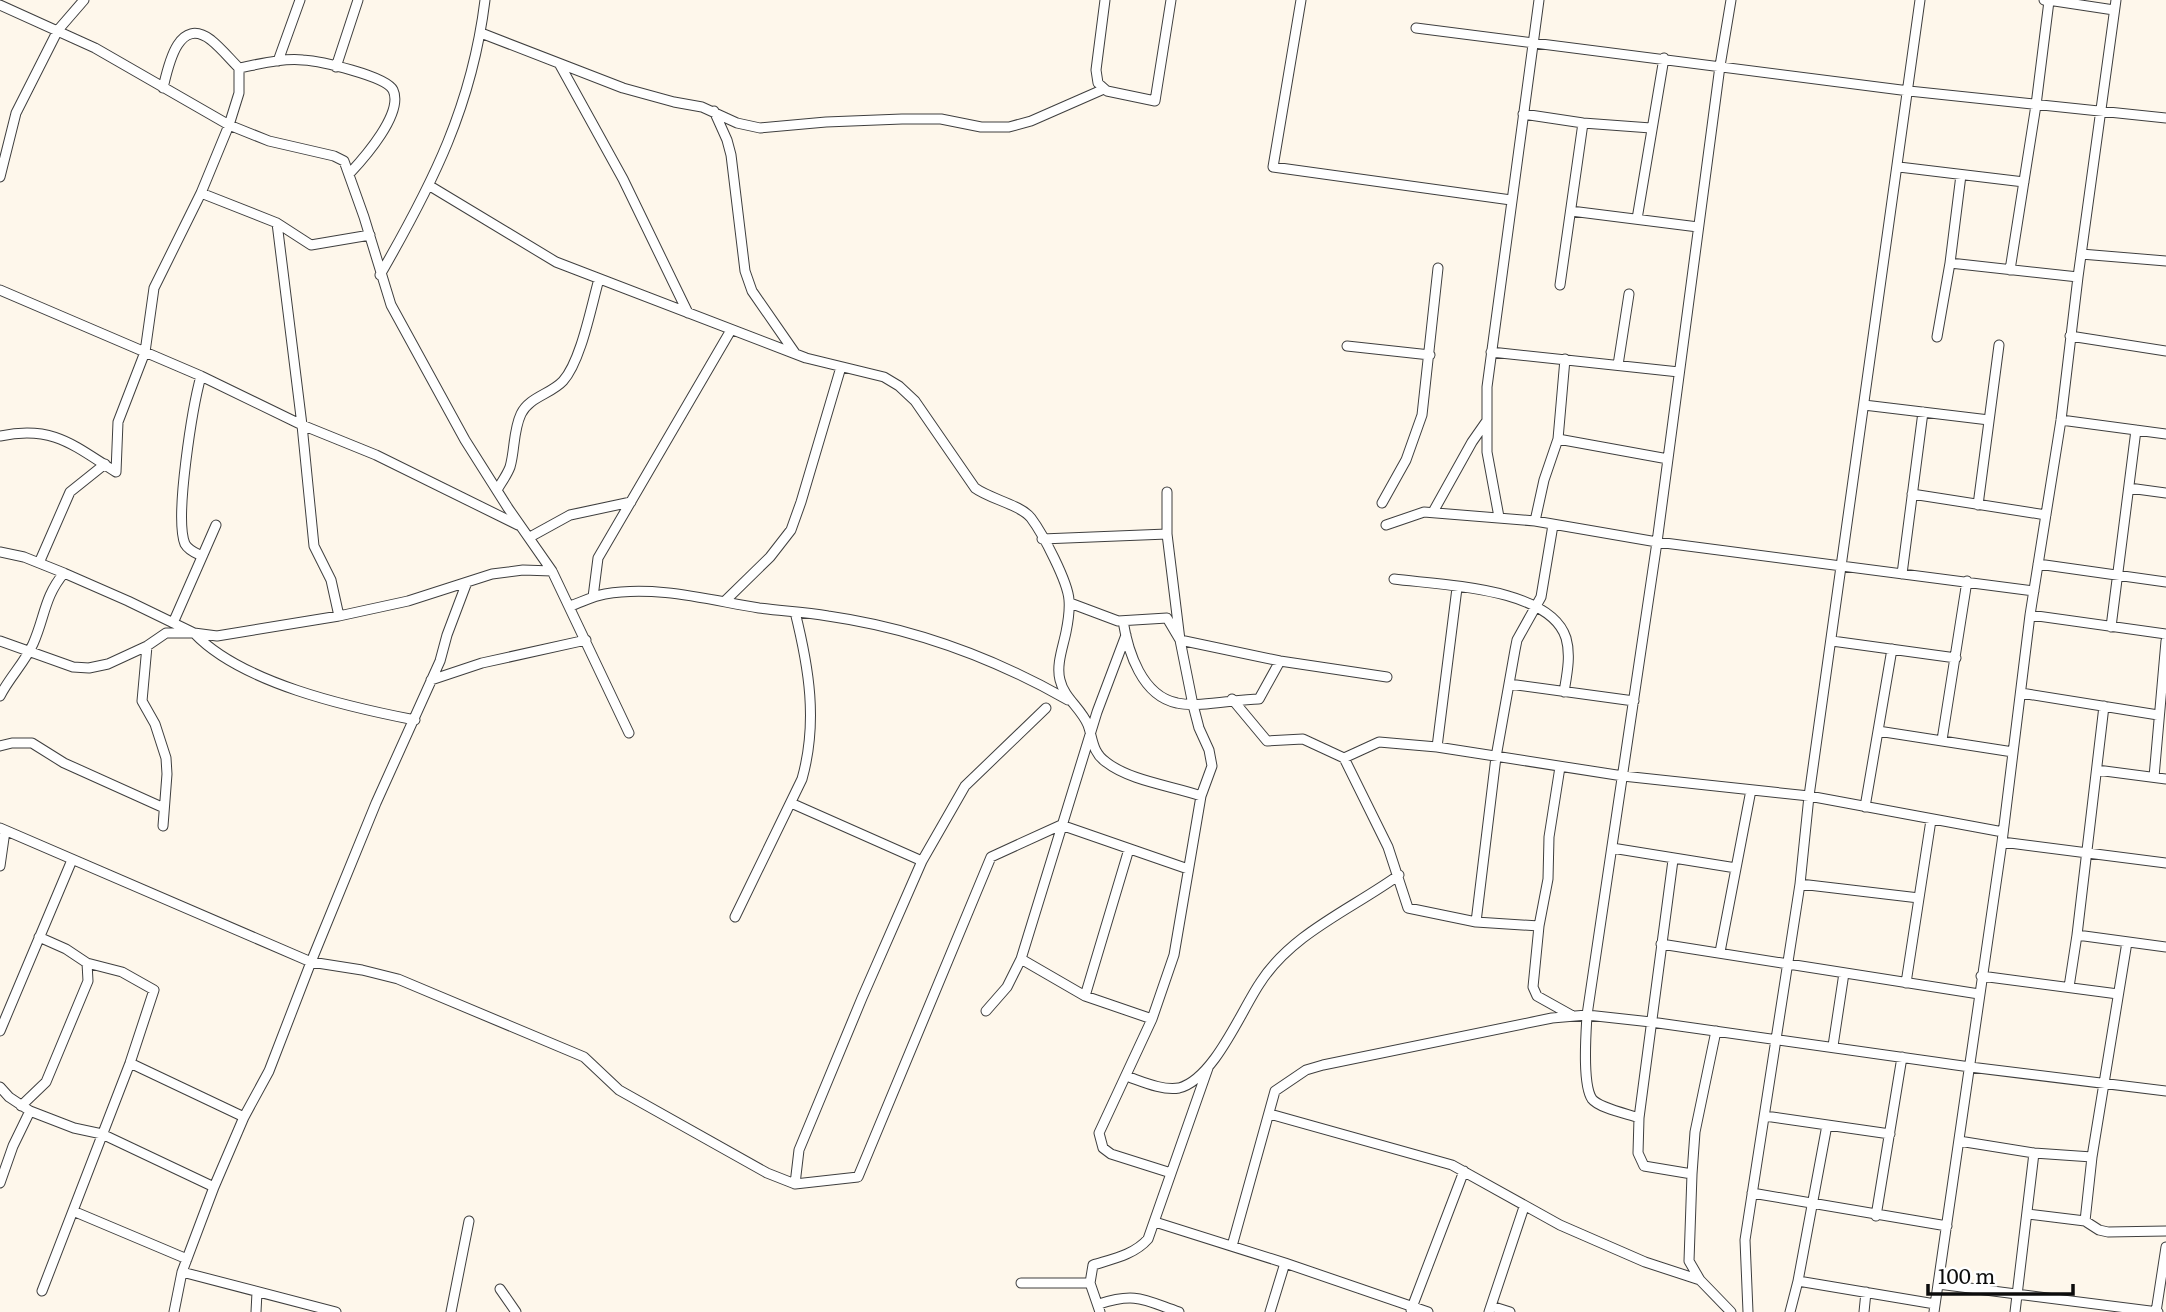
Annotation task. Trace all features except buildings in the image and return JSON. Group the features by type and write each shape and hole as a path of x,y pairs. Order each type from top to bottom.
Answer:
{"street":[{"path":"0,177 4,140 16,113 58,30 84,0"},
{"path":"278,61 300,0"},
{"path":"336,67 358,0"},
{"path":"380,275 430,186 468,90 481,33 485,0"},
{"path":"1105,0 1096,75 1098,83 1104,89 1155,101 1171,0"},
{"path":"1301,0 1273,167 1511,200"},
{"path":"1499,517 1487,452 1486,422 1491,352 1539,0"},
{"path":"1639,1118 1601,1105 1592,1099 1586,1078 1587,1015 1657,542 1731,0"},
{"path":"1748,1312 1745,1255 1752,1193 1800,884 1920,0"},
{"path":"1798,1280 1935,1308 2002,837 2030,615 2061,420 2077,277 2115,5 2046,0"},
{"path":"2010,270 2036,105 2049,1 2046,0"},
{"path":"1,4 95,48 229,125 269,141 344,161 391,305 453,419 552,571 629,733"},
{"path":"1416,28 1909,91 2166,118"},
{"path":"481,33 560,65 652,97 714,111 737,123 760,128 902,119 941,119 981,127 1009,127 1048,115 1104,89"},
{"path":"0,436 30,431 59,437 116,471 118,422 145,352 154,288 201,193 229,125 241,82 239,68 209,39 190,35 175,47 163,88"},
{"path":"1637,219 1664,58"},
{"path":"239,68 302,60 372,77 388,84 394,91 395,100 387,125 365,158 350,173"},
{"path":"560,65 623,179 688,313"},
{"path":"714,111 731,155 745,271 752,292 795,353"},
{"path":"1523,114 1583,123 1651,128"},
{"path":"1560,285 1583,123"},
{"path":"1899,167 2024,182"},
{"path":"1937,337 1961,174"},
{"path":"430,186 556,262 806,358 884,377 900,386 927,417 965,477 975,488 986,496 1025,512 1042,538 1066,584 1070,603 1059,675 1063,691 1084,717 1095,751 1112,767 1202,796"},
{"path":"201,193 277,223 311,245 370,235"},
{"path":"1572,211 1698,227"},
{"path":"277,223 314,546 331,580 339,615"},
{"path":"2081,254 2166,261"},
{"path":"1950,263 2077,277"},
{"path":"1382,503 1406,460 1422,415 1438,268"},
{"path":"497,490 511,464 513,443 523,410 555,388 575,362 599,279"},
{"path":"0,290 201,376 302,425 387,460 522,527"},
{"path":"1618,365 1629,294"},
{"path":"593,597 598,558 731,330"},
{"path":"2070,336 2166,351"},
{"path":"1978,505 1998,345"},
{"path":"1347,346 1430,355"},
{"path":"1491,352 1679,372"},
{"path":"1535,521 1544,480 1558,439 1565,359"},
{"path":"725,601 776,551 790,530 801,502 841,367"},
{"path":"201,376 191,423 183,506 184,541 191,551 202,556"},
{"path":"1864,405 1989,420"},
{"path":"1902,573 1923,412"},
{"path":"2061,420 2166,435"},
{"path":"1433,512 1486,422"},
{"path":"2111,627 2136,430"},
{"path":"1558,439 1668,459"},
{"path":"39,563 70,492 105,464"},
{"path":"2129,488 2166,494"},
{"path":"1167,492 1167,534 1180,639 1193,705 1212,766 1202,796 1174,956 1152,1019 1100,1128 1101,1143 1111,1154 1171,1172"},
{"path":"1912,494 2046,515"},
{"path":"530,537 570,515 631,502"},
{"path":"1386,525 1408,516 1433,512 1499,517 1657,542 2034,591"},
{"path":"173,623 216,525"},
{"path":"1476,922 1496,757 1517,640 1536,607 1545,584 1553,525"},
{"path":"1042,538 1167,534"},
{"path":"0,552 64,573 204,636 230,635 408,601 500,573 523,570 552,571"},
{"path":"2038,564 2166,582"},
{"path":"0,696 29,650 42,620 47,598 64,573"},
{"path":"1394,579 1516,598 1550,615 1565,636 1568,663 1564,692"},
{"path":"1942,740 1967,581"},
{"path":"174,1312 182,1272 214,1187 244,1118 269,1071 376,803 415,720 467,582"},
{"path":"1437,747 1457,587"},
{"path":"570,606 593,597 614,593 645,592 830,616 896,630 950,646 1013,670 1070,701"},
{"path":"1070,603 1123,621 1167,618 1180,639 1280,661 1387,677"},
{"path":"735,917 802,779 808,757 811,728 807,661 796,612"},
{"path":"2030,615 2166,634"},
{"path":"1123,621 1137,667 1156,692 1176,703 1193,705 1232,699 1259,699 1280,661"},
{"path":"0,641 73,667 89,668 108,664 147,646 166,633 194,633 216,653 261,676 347,705 415,720"},
{"path":"986,1011 1007,987 1021,959 1106,686 1126,635"},
{"path":"431,680 495,660 586,640"},
{"path":"1832,641 1956,658"},
{"path":"2154,777 2166,641"},
{"path":"147,646 142,701 162,739 166,758 163,826"},
{"path":"1865,807 1892,649"},
{"path":"1509,684 1634,701"},
{"path":"2021,693 2158,715"},
{"path":"1232,699 1267,741 1303,739 1344,758 1382,834 1399,875 1408,908 1476,922 1538,926"},
{"path":"2069,987 2105,706"},
{"path":"795,1184 800,1150 922,861 965,786 1046,708"},
{"path":"1878,731 2012,752"},
{"path":"1344,758 1379,742 1437,747 1623,776 1810,796 2002,837 2166,863"},
{"path":"0,746 32,743 64,763 164,808"},
{"path":"1560,767 1549,836 1548,879 1538,926 1533,987 1537,996 1572,1016"},
{"path":"2097,770 2166,779"},
{"path":"1720,952 1751,790"},
{"path":"791,803 922,861"},
{"path":"1906,983 1931,820"},
{"path":"0,866 2,830 311,962 398,979 584,1057 619,1090 767,1172 795,1184 858,1177 991,857 1061,825 1188,869"},
{"path":"1612,848 1672,860 1736,868"},
{"path":"1085,996 1129,849"},
{"path":"0,1031 4,1010 72,860"},
{"path":"1672,860 1639,1118 1638,1153 1644,1166 1692,1174"},
{"path":"1179,1312 1134,1297 1122,1296 1100,1308 1090,1283 1093,1265 1141,1247 1148,1239 1209,1066 1236,1026 1260,982 1275,963 1308,935 1399,875"},
{"path":"1800,884 1919,898"},
{"path":"2077,935 2166,947"},
{"path":"39,937 66,949 87,963 122,972 153,990 130,1063 42,1291"},
{"path":"2085,1221 2092,1157 2127,942"},
{"path":"1661,944 1979,994"},
{"path":"1021,959 1085,996 1152,1019"},
{"path":"21,1106 46,1082 88,981 87,963"},
{"path":"1833,1046 1844,973"},
{"path":"1981,976 2118,994"},
{"path":"1232,1246 1275,1091 1306,1070 1552,1018 1587,1015 1651,1022 1970,1067 2166,1091"},
{"path":"1716,1031 1695,1132 1689,1261 1700,1280 1731,1312"},
{"path":"1876,1216 1902,1057"},
{"path":"130,1063 244,1118"},
{"path":"1126,1076 1156,1086 1179,1088 1209,1066"},
{"path":"0,1087 30,1111 74,1129 102,1134 214,1187"},
{"path":"0,1182 30,1111"},
{"path":"1270,1114 1427,1157 1464,1171 1524,1208 1645,1262 1700,1280"},
{"path":"1765,1116 1890,1134"},
{"path":"1790,1312 1827,1125"},
{"path":"1959,1141 2034,1153 2092,1157"},
{"path":"2015,1312 2034,1153"},
{"path":"1411,1309 1464,1171"},
{"path":"1752,1193 1947,1226"},
{"path":"1510,1312 1490,1309 1524,1208"},
{"path":"73,1211 187,1259"},
{"path":"2028,1214 2085,1221 2108,1232 2166,1231"},
{"path":"451,1312 469,1221"},
{"path":"1155,1222 1285,1263 1411,1309 1428,1312"},
{"path":"1938,1284 2157,1312 2166,1247"},
{"path":"1270,1312 1285,1263"},
{"path":"182,1272 332,1311"},
{"path":"1021,1283 1090,1283"},
{"path":"500,1289 516,1312"},
{"path":"256,1312 257,1292"},
{"path":"1864,1312 1866,1292"}]}
